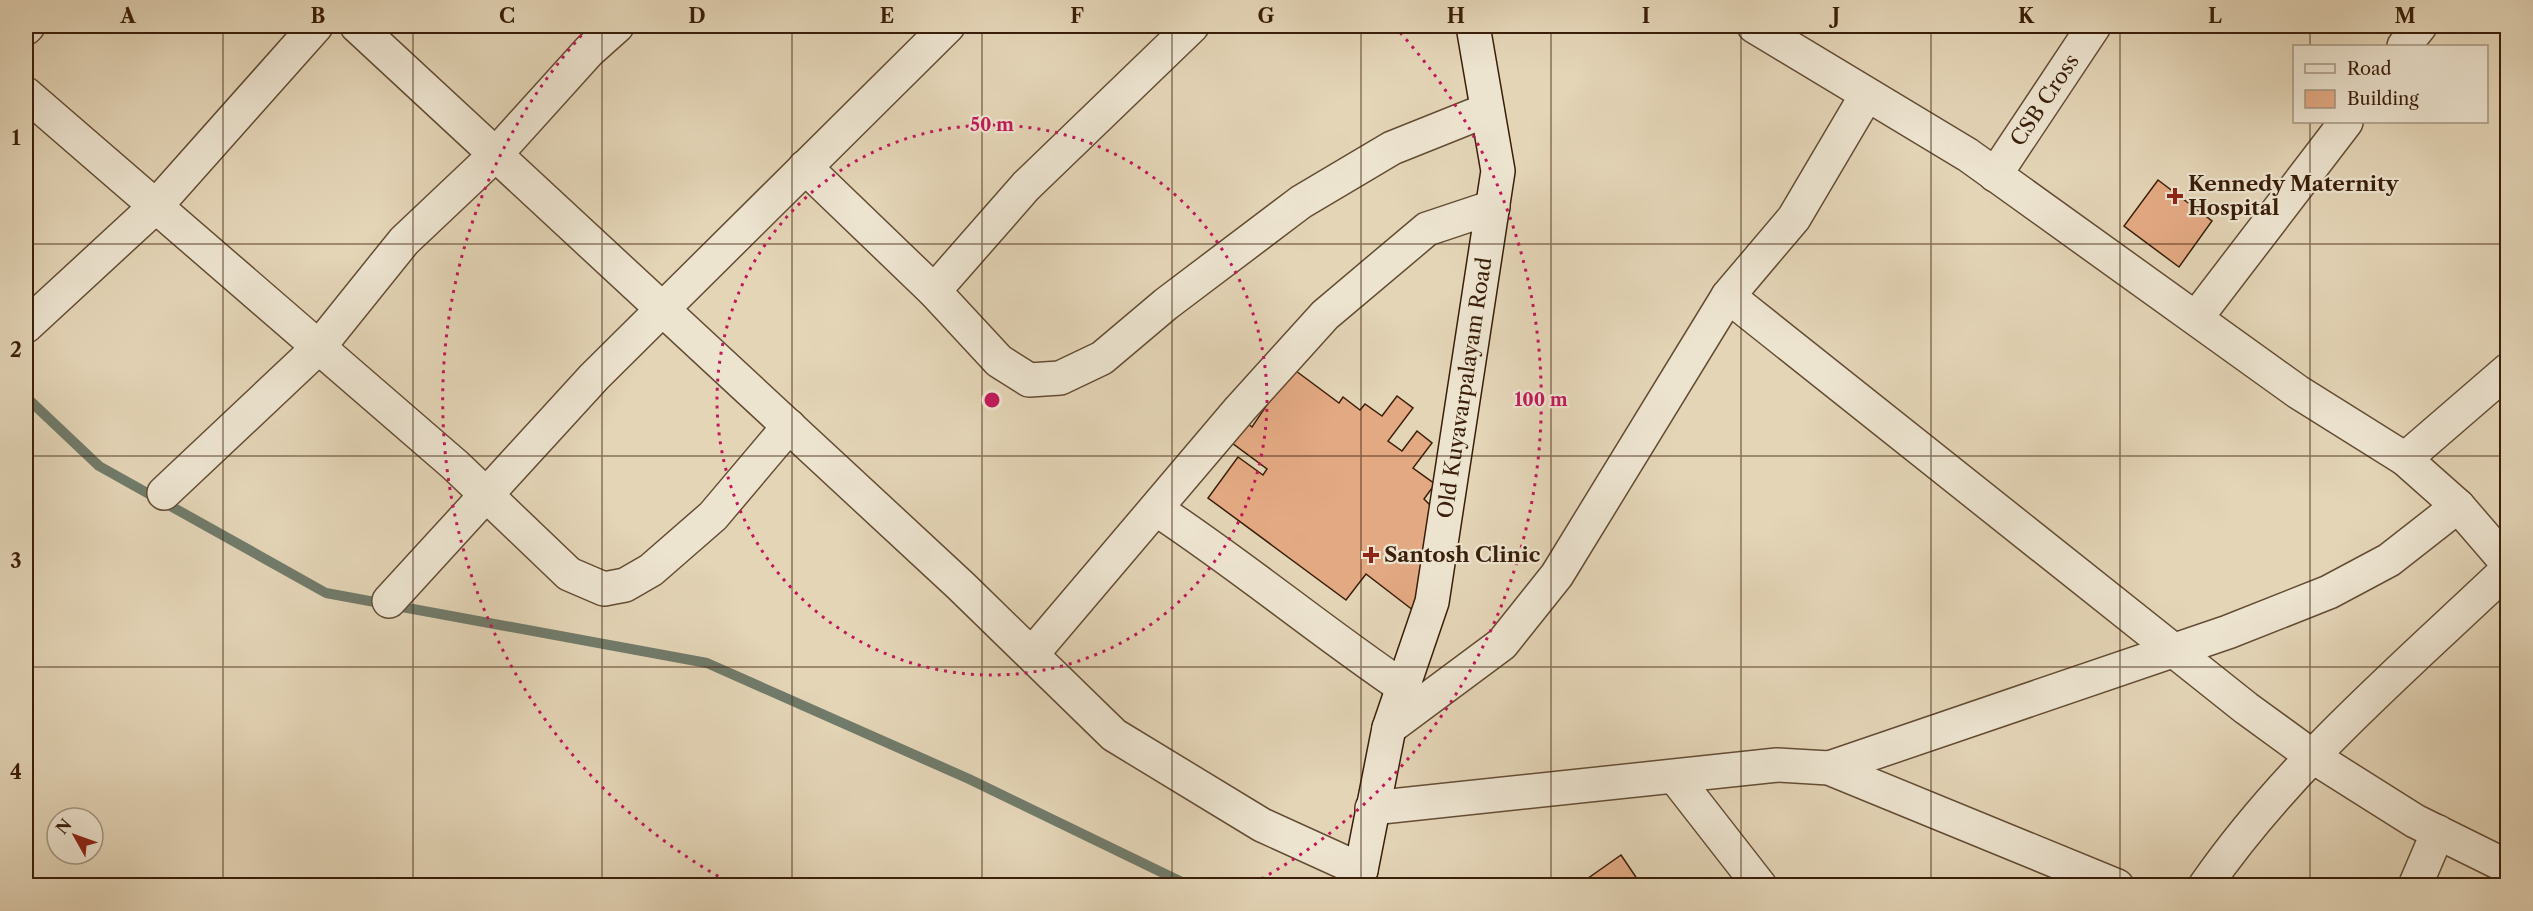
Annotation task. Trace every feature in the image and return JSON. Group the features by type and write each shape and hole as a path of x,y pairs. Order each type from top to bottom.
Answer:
{"street":[{"path":"26,326 155,207 316,26"},
{"path":"357,26 789,426 1032,654 1114,735 1262,825 1358,878"},
{"path":"164,493 318,348 404,241 495,155 589,51 617,26"},
{"path":"388,602 485,494 662,309 948,26"},
{"path":"934,291 1026,186 1191,26"},
{"name":"Old Kuyavarpalayam Road","path":"1358,878 1389,728 1432,602 1498,171 1473,26"},
{"path":"1754,26 1866,96 1968,155 2298,392 2405,459 2458,506 2508,566 2312,756 2227,854 2205,885"},
{"name":"CSB Cross","path":"1995,176 2094,26"},
{"path":"2405,45 2420,26"},
{"path":"26,94 485,494 570,574 604,589 625,585 651,570 713,516 789,426"},
{"path":"1389,728 1502,644 1557,575 1728,296 1794,218 1866,96"},
{"path":"805,167 934,291 999,361 1029,380 1060,378 1102,358 1166,304 1301,202 1392,148 1488,110"},
{"path":"2196,318 2345,123"},
{"path":"1032,654 1240,409 1325,315 1427,229 1493,207"},
{"path":"1728,296 2173,649 2312,756 2415,820 2508,867"},
{"path":"2405,459 2508,370"},
{"path":"1828,768 2228,632 2329,592 2389,560 2458,506"},
{"path":"1156,509 1209,544 1323,632 1403,687"},
{"path":"1372,808 1777,765 1828,768 2117,885"},
{"path":"1675,777 1760,885"},
{"path":"2415,885 2438,831"}],"building":[{"path":"2158,180 2212,221 2179,267 2124,226"},
{"path":"1292,368 1339,403 1343,397 1360,410 1365,404 1382,416 1397,396 1413,408 1388,441 1402,451 1417,431 1432,443 1413,468 1435,484 1424,499 1441,516 1418,614 1366,574 1346,600 1208,498 1238,457 1263,475 1267,469 1228,440 1243,420 1252,427"},
{"path":"1621,855 1642,886 1577,886"}],"waterway":[{"path":"26,397 99,466 326,593 707,663 969,779 1190,886"}],"place":[{"name":"Kennedy Maternity Hospital","path":"2175,196"},
{"name":"Santosh Clinic","path":"1371,555"}]}
